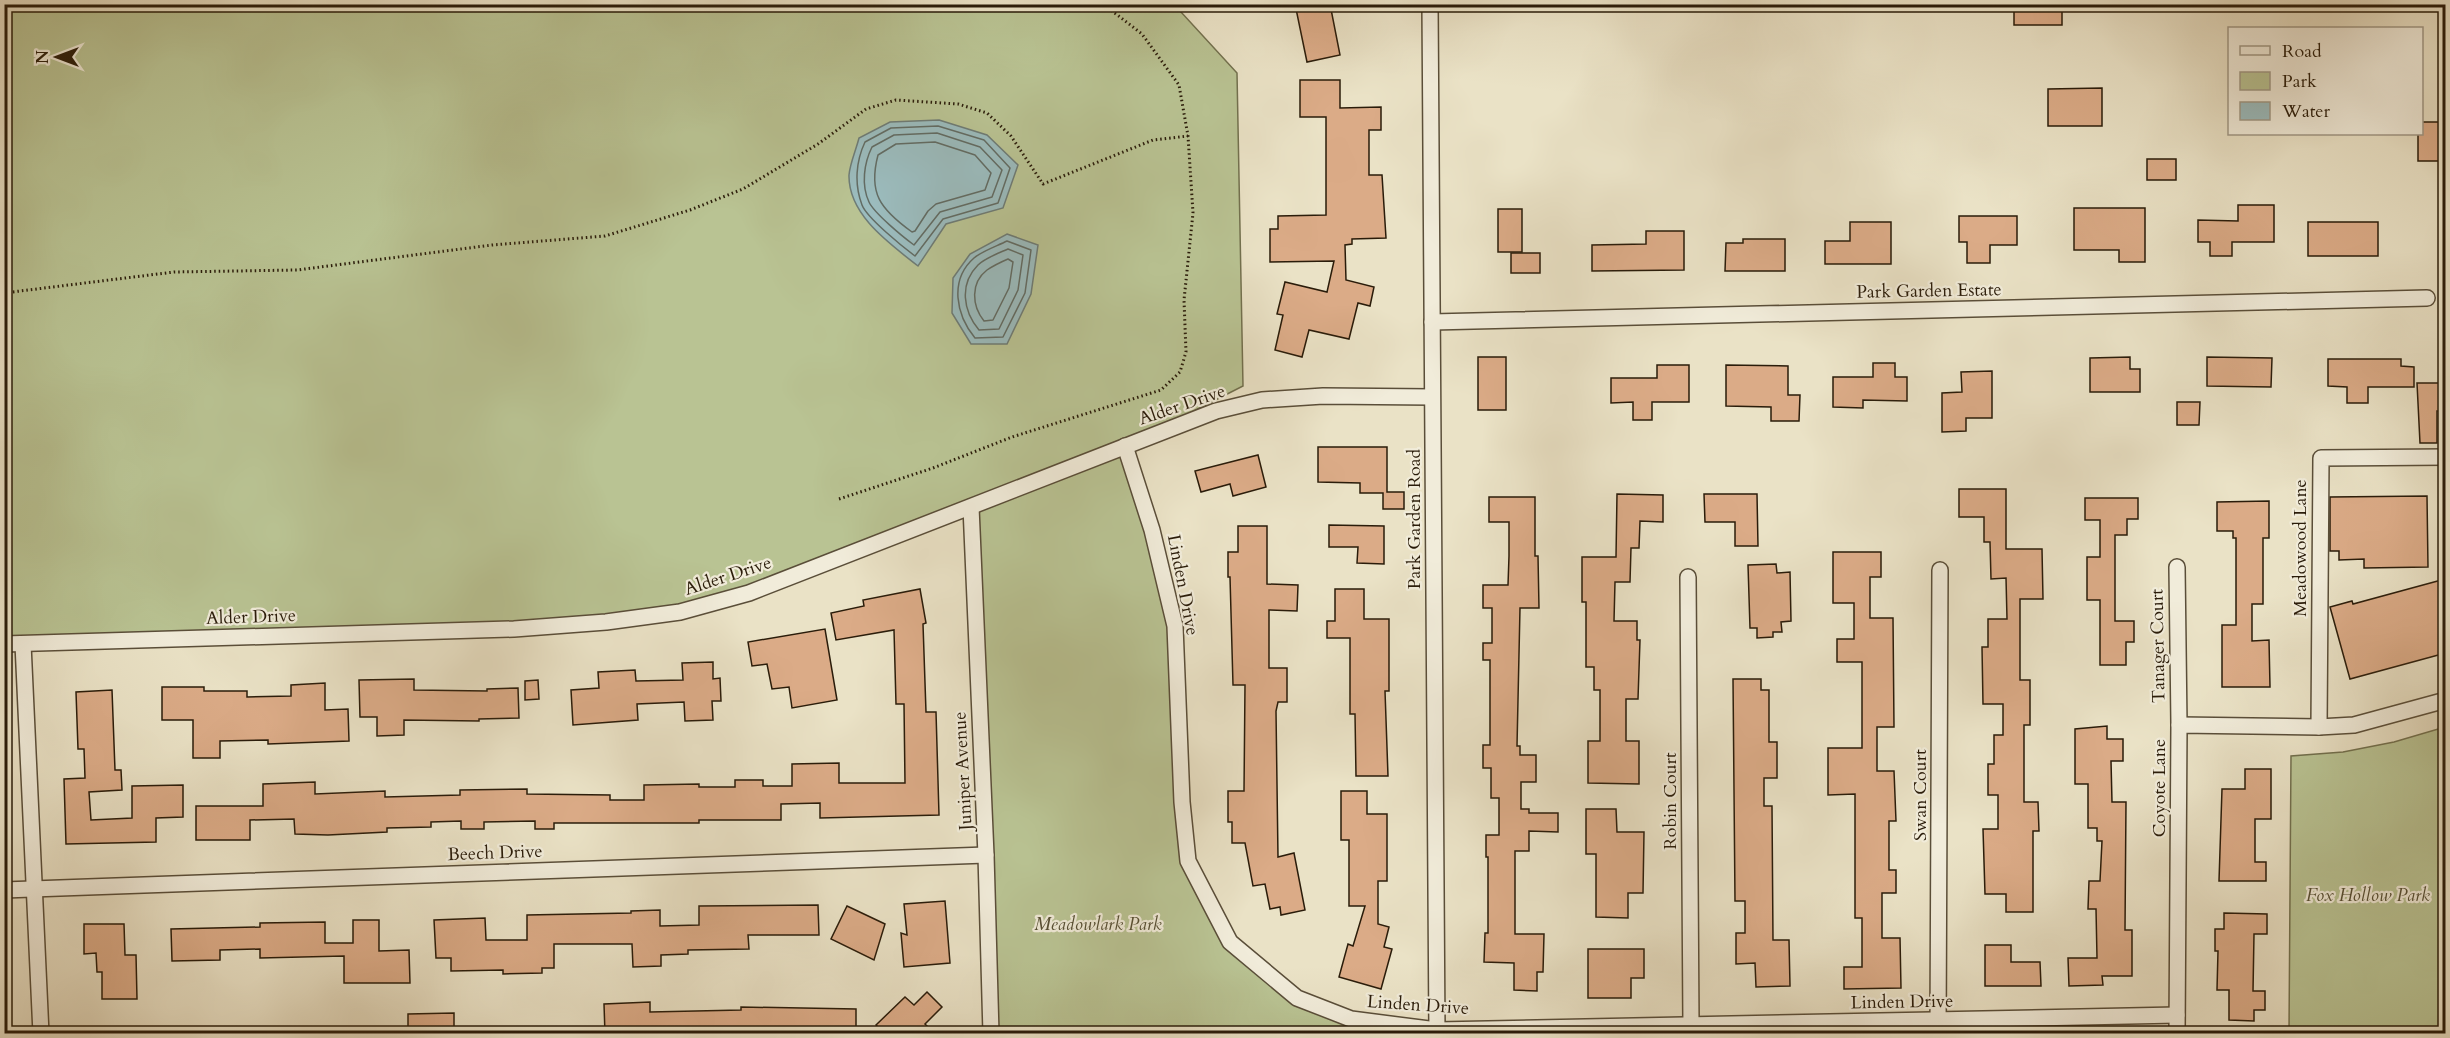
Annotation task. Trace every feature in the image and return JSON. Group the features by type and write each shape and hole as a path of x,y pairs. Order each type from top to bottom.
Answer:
{"street":[{"name":"Park Garden Road","path":"1429,5 1437,1032"},
{"name":"Park Garden Estate","path":"1432,322 2427,298"},
{"name":"Alder Drive","path":"4,644 514,629 606,622 681,612 749,593 1216,411 1262,400 1323,396 1432,397"},
{"name":"Linden Drive","path":"1125,446 1152,530 1175,626 1182,802 1188,861 1230,942 1297,998 1351,1019 1437,1032 1691,1025 1803,1028 1938,1027 2177,1015"},
{"name":"Meadowood Lane","path":"2319,727 2320,458 2445,458"},
{"name":"Juniper Avenue","path":"970,507 986,855 991,1034"},
{"name":"Tanager Court","path":"2177,567 2179,725"},
{"name":"Swan Court","path":"1938,1027 1940,570"},
{"name":"Robin Court","path":"1688,577 1691,1025"},
{"path":"23,644 41,1034"},
{"name":"Coyote Lane","path":"2177,1034 2179,725 2319,727 2354,725 2445,700"},
{"name":"Beech Drive","path":"4,890 986,855"}],"path":[{"path":"839,499 933,468 1012,437 1161,390 1180,372 1186,352 1184,300 1193,213 1188,136 1179,85 1142,34 1103,4"},
{"path":"4,293 174,272 297,270 492,245 605,236 690,210 743,189 818,144 866,109 896,100 958,104 987,113 1011,136 1043,184 1153,140 1188,136"}],"green space":[{"name":"Meadowlark Park","path":"4,5 1172,5 1237,73 1243,386 1125,446 1175,626 1188,861 1230,942 1297,998 1437,1033 991,1033 971,507 749,593 606,622 5,644"},
{"name":"Fox Hollow Park","path":"2445,727 2445,1033 2289,1033 2291,756 2343,752 2394,742"}],"water":[{"path":"939,120 987,135 1018,165 1003,208 946,224 918,266 884,238 863,216 855,203 849,175 859,138 890,122"},
{"path":"1007,234 1038,245 1031,294 1007,344 971,344 952,313 953,278 970,254"}],"building":[{"path":"1295,4 1330,4 1340,55 1307,62"},
{"path":"2014,4 2062,4 2062,25 2014,25"},
{"path":"1300,80 1340,80 1340,108 1381,107 1381,130 1369,130 1369,175 1382,175 1386,238 1352,239 1352,244 1345,245 1346,280 1374,287 1370,306 1358,303 1349,339 1309,330 1302,357 1275,350 1283,315 1277,314 1285,282 1327,292 1334,261 1270,262 1270,229 1278,229 1278,216 1326,215 1326,117 1300,117"},
{"path":"2102,88 2102,126 2048,126 2048,89"},
{"path":"2423,122 2445,122 2445,161 2418,161 2418,135 2423,135"},
{"path":"2147,159 2176,159 2176,180 2147,180"},
{"path":"2238,205 2274,205 2274,242 2232,242 2232,256 2210,256 2210,242 2198,242 2198,220 2238,221"},
{"path":"2074,208 2145,208 2145,262 2119,262 2119,250 2074,250"},
{"path":"1498,209 1522,209 1522,252 1498,252"},
{"path":"1959,216 2017,216 2017,245 1990,245 1990,263 1967,263 1967,242 1959,242"},
{"path":"1850,222 1891,222 1891,264 1825,264 1825,241 1850,241"},
{"path":"2308,222 2378,222 2378,256 2308,256"},
{"path":"1646,231 1684,231 1684,270 1592,271 1592,245 1646,244"},
{"path":"1743,239 1785,239 1785,271 1725,271 1726,243 1743,243"},
{"path":"1511,253 1540,253 1540,273 1511,273"},
{"path":"1478,357 1506,357 1506,410 1478,410"},
{"path":"2130,357 2130,369 2140,369 2140,392 2090,392 2090,358"},
{"path":"2207,357 2272,358 2271,387 2207,386"},
{"path":"2328,359 2401,359 2401,366 2414,367 2414,387 2368,387 2368,403 2347,403 2347,387 2328,386"},
{"path":"1873,363 1895,363 1895,377 1907,377 1907,401 1863,400 1863,408 1833,407 1833,377 1873,377"},
{"path":"1657,365 1689,365 1689,402 1652,402 1652,420 1633,420 1633,402 1611,403 1611,378 1657,378"},
{"path":"1726,365 1788,366 1788,395 1800,395 1799,421 1771,421 1771,407 1726,406"},
{"path":"1992,371 1992,418 1966,418 1966,431 1942,432 1942,393 1962,392 1961,372"},
{"path":"2417,383 2441,383 2441,411 2437,411 2437,443 2420,443"},
{"path":"2177,402 2200,402 2199,425 2177,425"},
{"path":"1318,447 1387,447 1387,492 1404,492 1404,509 1383,509 1383,493 1360,493 1360,483 1318,482"},
{"path":"1258,455 1266,487 1233,496 1230,484 1201,492 1195,471"},
{"path":"1959,489 2006,489 2006,549 2042,549 2043,599 2020,599 2020,680 2030,680 2030,725 2024,725 2024,802 2038,802 2039,831 2033,831 2033,912 2006,912 2006,894 1985,894 1983,829 1998,829 1998,795 1988,795 1988,764 1994,764 1994,735 2003,735 2003,704 1983,704 1982,647 1988,647 1988,619 2007,619 2006,578 1991,579 1990,542 1984,542 1984,517 1959,517"},
{"path":"1617,494 1663,495 1663,522 1640,521 1639,548 1631,548 1630,582 1615,582 1614,621 1637,621 1637,640 1640,640 1638,699 1626,699 1626,741 1639,741 1639,784 1588,783 1588,741 1600,741 1600,690 1594,690 1594,667 1586,667 1586,602 1582,602 1582,557 1616,557"},
{"path":"1704,494 1757,494 1758,546 1735,546 1735,522 1705,522"},
{"path":"2427,496 2428,567 2364,568 2364,559 2339,560 2339,551 2330,551 2330,497"},
{"path":"1489,497 1535,497 1535,556 1538,556 1539,608 1520,608 1517,746 1520,746 1520,755 1536,755 1536,782 1521,782 1521,809 1529,809 1529,813 1558,813 1558,832 1529,831 1529,851 1515,851 1515,934 1544,934 1543,972 1537,972 1537,991 1514,990 1514,963 1484,962 1485,933 1488,933 1486,835 1499,835 1499,798 1491,798 1491,768 1483,768 1483,745 1490,745 1490,660 1483,660 1483,643 1492,643 1492,608 1483,608 1483,585 1508,585 1509,556 1509,522 1489,522"},
{"path":"2085,498 2138,498 2138,519 2127,519 2127,535 2115,535 2115,621 2134,621 2134,642 2126,642 2126,665 2100,665 2100,600 2087,600 2087,557 2100,557 2100,520 2085,520"},
{"path":"2269,501 2269,538 2263,538 2263,604 2252,604 2252,641 2269,640 2270,687 2222,687 2222,625 2236,625 2236,538 2233,538 2233,531 2217,531 2217,502"},
{"path":"1329,525 1384,526 1384,564 1357,563 1358,547 1329,547"},
{"path":"1238,526 1267,526 1267,584 1298,585 1297,611 1269,610 1269,668 1287,668 1287,702 1278,702 1276,711 1278,857 1294,853 1305,910 1281,915 1280,907 1270,909 1265,884 1253,886 1245,843 1232,843 1232,822 1228,822 1228,791 1244,791 1245,685 1233,685 1230,577 1228,577 1228,552 1238,552"},
{"path":"1833,552 1881,552 1881,577 1870,577 1870,618 1893,618 1894,727 1877,727 1877,771 1894,771 1896,821 1889,821 1889,870 1896,870 1896,893 1882,893 1882,938 1900,938 1901,988 1844,989 1844,967 1862,967 1862,918 1855,918 1855,794 1828,795 1828,748 1862,748 1862,662 1837,662 1837,639 1854,639 1854,603 1833,603"},
{"path":"1776,564 1777,573 1790,572 1791,621 1781,622 1782,632 1773,632 1773,637 1757,638 1757,628 1750,628 1748,565"},
{"path":"2445,579 2445,651 2441,652 2442,654 2350,679 2330,607 2352,601 2353,604"},
{"path":"920,589 926,623 923,624 926,712 936,712 939,815 820,818 820,803 781,804 781,820 699,820 699,823 554,823 554,829 535,829 535,821 484,822 484,829 461,829 461,821 431,822 431,827 387,828 387,832 328,835 295,834 294,819 250,820 250,840 196,840 196,806 263,806 263,784 315,782 315,794 385,791 385,797 460,795 460,790 527,789 527,794 610,795 610,800 644,800 644,785 699,784 699,787 735,787 735,780 763,780 763,786 792,786 792,764 839,763 839,783 905,783 904,704 896,704 894,630 836,640 831,613 864,606 863,600"},
{"path":"1335,589 1364,589 1364,619 1389,619 1389,691 1385,691 1388,776 1356,776 1355,714 1350,714 1350,638 1327,638 1327,621 1335,621"},
{"path":"825,629 837,700 792,708 789,687 772,689 767,664 752,666 748,642"},
{"path":"713,662 713,679 720,678 721,701 712,701 713,720 685,721 684,702 637,704 638,720 573,725 571,690 599,688 598,672 635,670 636,681 683,680 682,663"},
{"path":"414,679 414,690 487,691 487,689 518,688 519,718 479,719 479,721 404,720 404,735 377,736 377,717 360,717 359,680"},
{"path":"1733,679 1761,679 1761,690 1769,690 1769,742 1777,742 1777,778 1764,778 1764,806 1772,806 1773,940 1789,940 1790,986 1756,987 1755,963 1736,964 1736,933 1745,933 1745,901 1735,901"},
{"path":"538,680 539,699 525,700 525,681"},
{"path":"325,683 325,710 348,709 349,741 268,744 268,740 220,741 220,758 193,758 193,720 162,720 162,687 204,687 204,691 247,691 247,697 291,696 291,685"},
{"path":"112,690 115,770 121,770 122,790 89,792 91,820 132,818 132,786 183,785 183,817 156,818 156,842 66,844 64,779 85,778 84,749 78,749 76,692"},
{"path":"2107,726 2107,739 2123,739 2123,761 2111,761 2112,802 2126,802 2125,930 2132,930 2132,976 2102,976 2103,985 2069,986 2068,958 2097,958 2096,909 2088,909 2089,881 2100,881 2102,841 2097,841 2097,828 2088,828 2088,784 2075,784 2075,729"},
{"path":"2245,769 2271,769 2271,819 2255,819 2255,862 2266,862 2266,881 2219,881 2222,789 2245,789"},
{"path":"1341,791 1367,791 1367,814 1387,814 1387,881 1378,881 1378,924 1389,927 1384,947 1392,949 1381,989 1339,977 1348,944 1353,946 1365,906 1349,906 1349,840 1341,840"},
{"path":"1586,809 1616,809 1617,832 1644,832 1643,893 1628,893 1628,918 1596,917 1596,854 1586,854"},
{"path":"945,901 950,963 904,967 901,933 907,935 904,904"},
{"path":"818,905 819,935 748,935 749,949 688,950 688,954 661,955 661,966 633,967 632,944 554,944 554,968 542,968 542,973 503,974 503,970 451,971 451,958 436,958 434,920 485,918 486,940 527,940 527,915 631,913 631,911 660,910 660,926 699,925 699,906"},
{"path":"847,906 885,924 874,960 831,939"},
{"path":"2224,913 2267,914 2267,934 2254,934 2253,991 2265,991 2265,1010 2254,1010 2254,1021 2229,1020 2229,990 2217,990 2218,951 2215,951 2215,929 2224,929"},
{"path":"353,920 379,920 379,951 409,950 410,983 344,983 344,956 260,958 260,949 220,950 220,960 172,961 171,929 260,927 260,923 325,922 325,943 353,943"},
{"path":"84,924 124,924 125,955 136,955 137,999 102,999 102,972 97,972 96,953 84,954"},
{"path":"1985,945 2011,945 2011,962 2040,962 2041,986 1985,986"},
{"path":"1588,949 1644,949 1644,978 1631,978 1631,998 1588,998"},
{"path":"927,992 942,1007 925,1024 935,1034 885,1034 876,1025 905,997 914,1005"},
{"path":"650,1002 650,1012 741,1010 741,1007 856,1009 856,1034 605,1034 604,1004"},
{"path":"454,1013 454,1034 408,1034 408,1014"}]}
